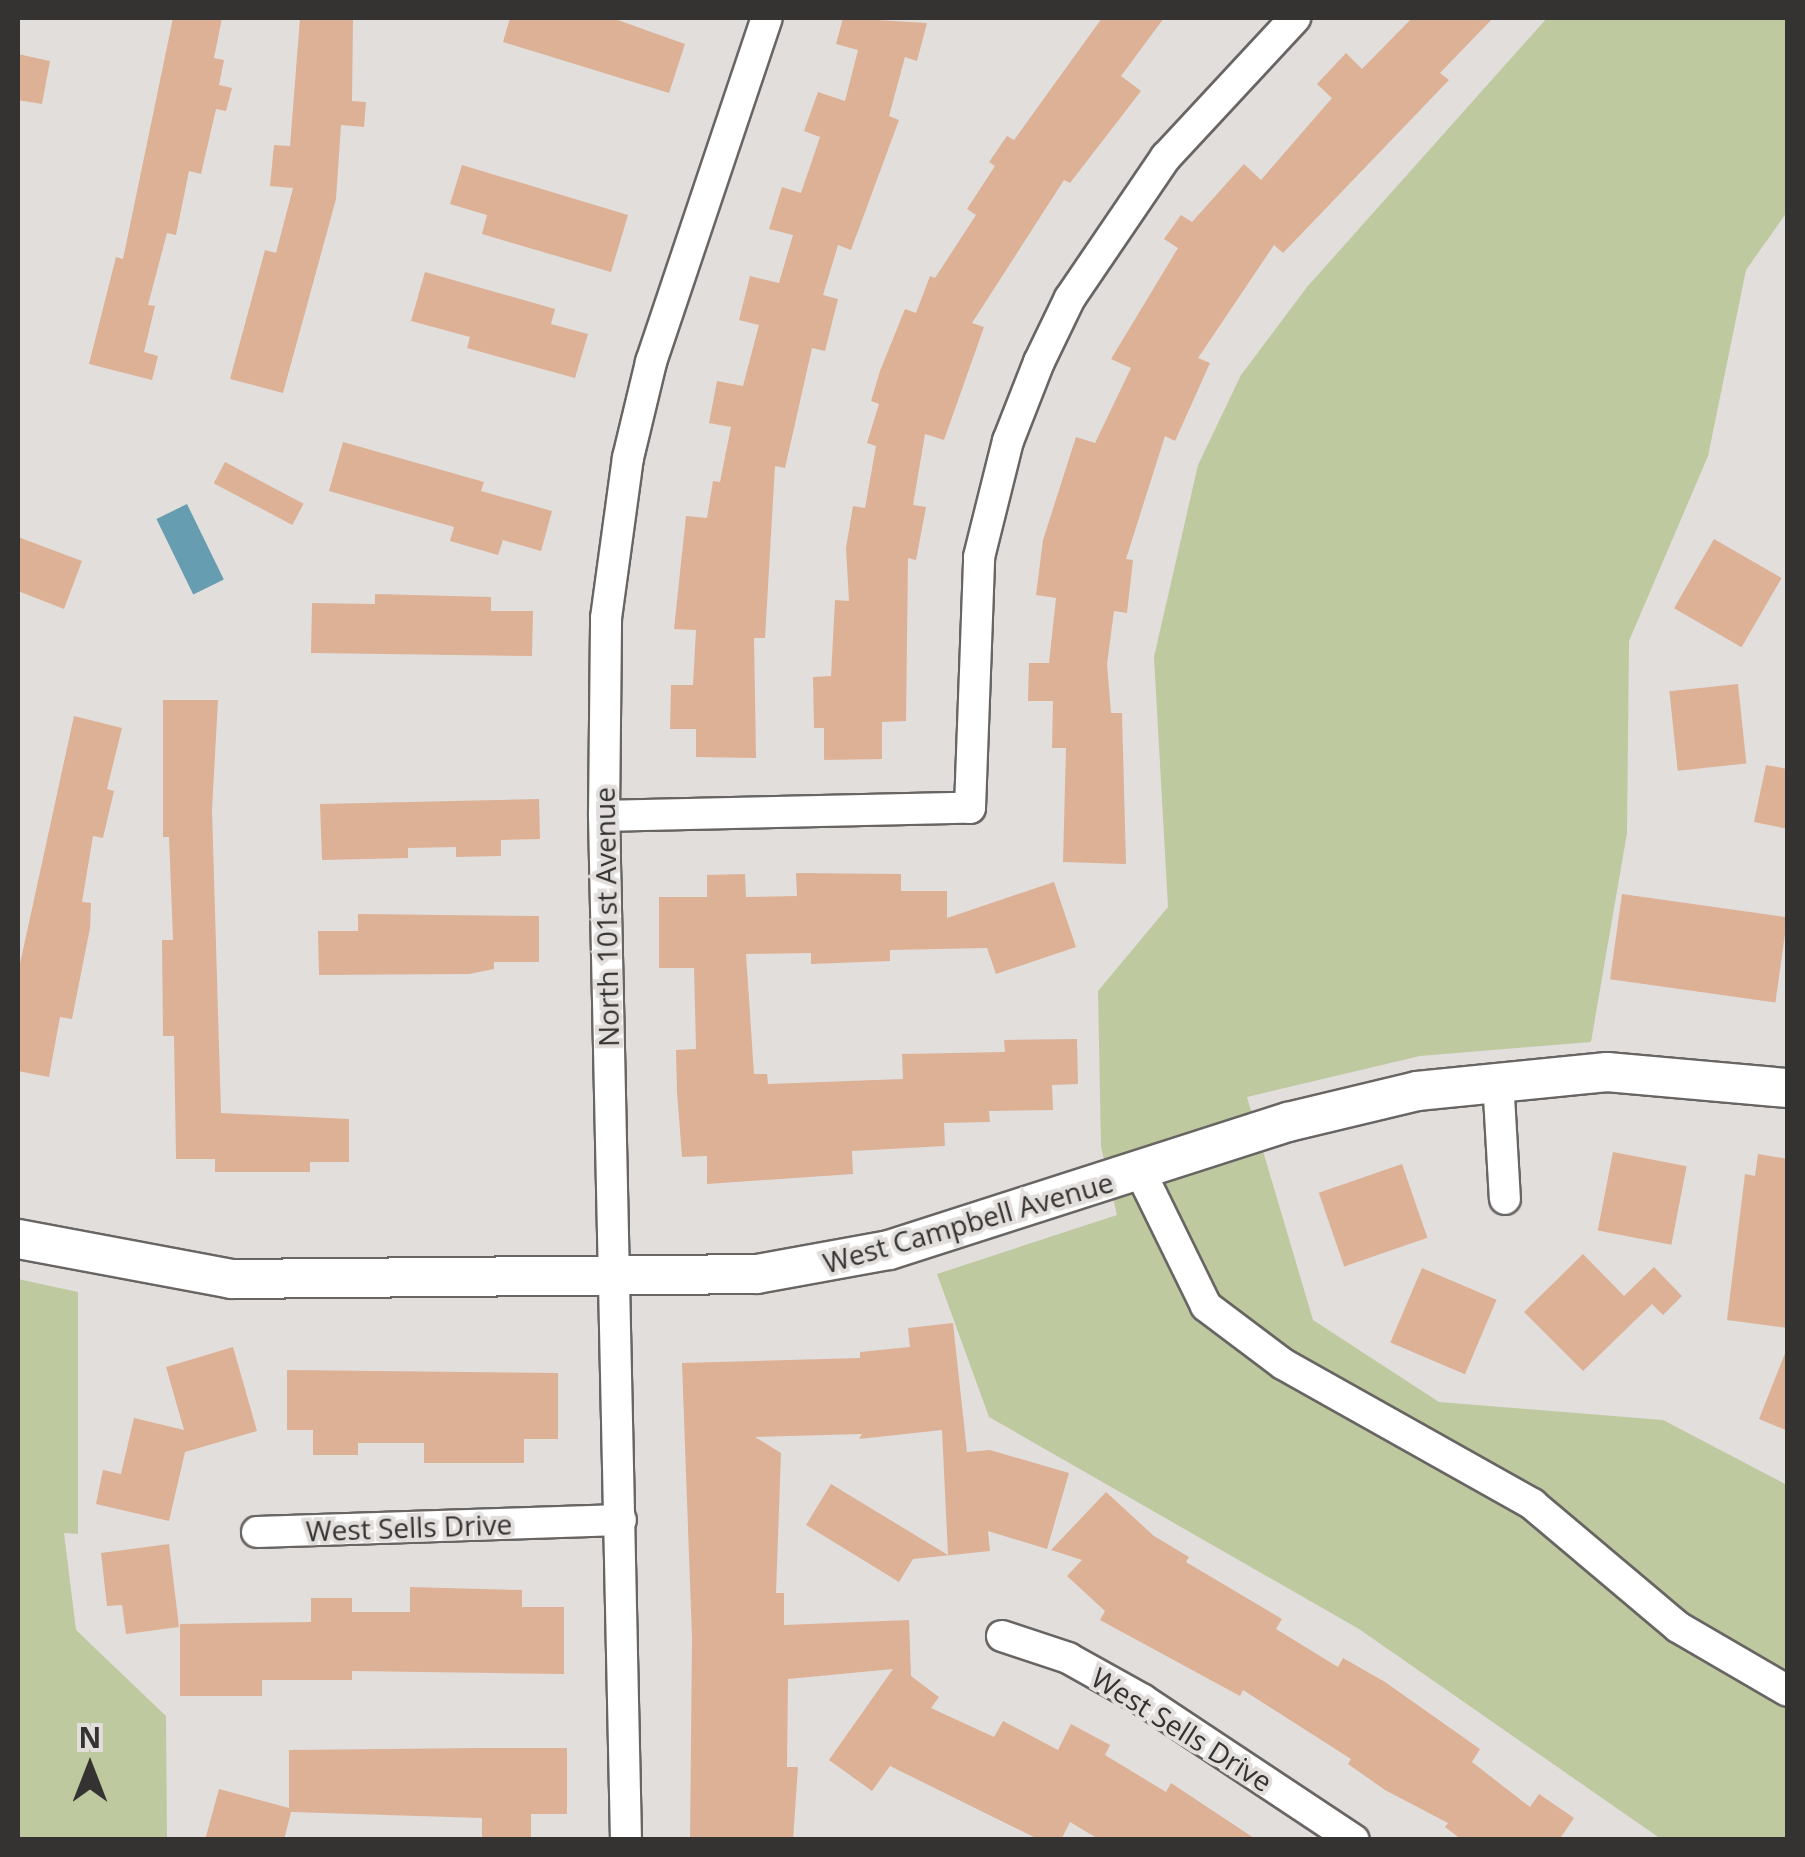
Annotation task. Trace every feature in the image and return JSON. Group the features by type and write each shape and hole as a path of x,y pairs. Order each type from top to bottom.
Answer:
{"street":[{"name":"North 101st Avenue","path":"626,1840 604,816 606,618 628,458 650,362 767,18"},
{"path":"604,816 970,808 978,557 1008,440 1039,362 1070,298 1166,157 1295,18"},
{"name":"West Campbell Avenue","path":"18,1238 231,1279 757,1274 844,1262 1371,1100 1498,1078 1607,1072 1788,1088"},
{"path":"1498,1078 1505,1199"},
{"path":"1140,1172 1206,1306 1283,1364 1532,1504 1678,1627 1788,1691"},
{"name":"West Sells Drive","path":"256,1532 621,1520"},
{"name":"West Sells Drive","path":"1002,1636 1068,1658 1142,1700 1354,1840"}],"green space":[{"path":"1547,18 1787,18 1787,212 1746,270 1708,456 1629,641 1627,833 1591,1042 1420,1056 1247,1097 1313,1320 1439,1402 1663,1420 1787,1485 1787,1839 1661,1839 1359,1629 989,1417 937,1274 1117,1215 1101,1147 1098,991 1168,907 1154,657 1198,465 1241,375 1307,287"},
{"path":"18,1279 78,1292 78,1534 64,1533 76,1630 166,1716 167,1839 18,1839"}],"water":[{"path":"187,504 224,579 193,594 156,519"}],"building":[{"path":"173,18 222,18 214,58 224,60 219,85 232,88 226,111 216,109 201,174 189,171 176,235 167,233 148,305 155,306 144,352 158,356 152,380 89,364 116,257 123,259"},
{"path":"300,18 353,20 352,101 366,102 364,127 341,125 336,199 283,393 230,379 265,250 276,253 293,188 270,186 274,145 290,146"},
{"path":"510,18 612,18 685,44 669,93 503,42"},
{"path":"843,18 927,23 917,61 905,57 889,116 899,120 851,250 838,245 823,295 838,299 825,351 812,348 785,468 775,466 765,638 754,638 756,758 696,757 696,729 670,729 671,685 693,685 696,630 674,629 686,516 707,518 713,481 720,482 731,427 709,423 717,381 743,386 759,325 739,320 750,276 779,283 793,235 769,229 782,187 801,193 820,137 804,131 818,92 845,101 858,50 836,44"},
{"path":"1102,18 1164,18 1121,76 1141,91 1070,183 1064,180 972,323 984,327 944,440 925,434 913,505 926,507 916,560 908,558 906,721 882,722 882,759 824,760 824,728 814,728 813,677 831,676 835,600 849,601 846,548 853,506 865,508 876,446 867,443 879,404 871,401 880,371 905,309 916,313 930,276 935,278 976,215 967,209 995,166 989,162 1007,136 1014,140"},
{"path":"1412,18 1493,18 1440,73 1449,80 1283,253 1274,245 1198,358 1210,363 1175,441 1165,436 1126,559 1133,560 1127,613 1114,611 1107,664 1111,713 1122,713 1126,864 1063,862 1066,748 1052,748 1053,701 1028,701 1029,663 1049,663 1056,598 1036,595 1043,540 1076,437 1095,443 1131,368 1111,359 1178,248 1164,239 1181,215 1192,222 1244,164 1261,180 1332,98 1317,84 1346,53 1362,69"},
{"path":"18,54 50,61 42,104 18,100"},
{"path":"462,165 628,215 611,272 482,234 487,215 450,204"},
{"path":"425,272 555,309 551,324 588,334 575,378 467,348 470,337 411,321"},
{"path":"343,442 484,482 481,491 552,511 541,551 503,540 498,555 450,541 454,527 329,491"},
{"path":"225,462 304,504 292,525 214,483"},
{"path":"18,537 82,561 64,609 18,591"},
{"path":"1714,539 1782,578 1742,647 1674,608"},
{"path":"375,594 491,597 491,611 533,611 532,656 311,653 312,603 375,604"},
{"path":"1738,684 1746,764 1678,771 1669,691"},
{"path":"163,700 218,700 212,810 221,1113 349,1119 349,1162 310,1162 310,1172 215,1172 215,1159 176,1159 174,1036 163,1036 162,940 173,940 169,837 163,837"},
{"path":"74,716 122,728 107,789 114,791 103,838 93,836 82,902 91,903 90,928 72,1019 60,1017 49,1077 18,1071 18,973"},
{"path":"1766,765 1788,769 1788,829 1754,822"},
{"path":"539,799 540,839 501,840 501,856 456,857 456,847 408,848 408,858 322,860 320,804"},
{"path":"796,873 901,874 901,891 947,891 947,918 1054,882 1076,947 996,974 987,948 890,950 890,961 811,964 811,953 746,954 754,1074 767,1074 768,1084 903,1079 902,1054 1005,1052 1004,1040 1077,1039 1078,1084 1052,1085 1053,1110 989,1111 990,1122 944,1123 945,1146 852,1151 853,1174 707,1184 707,1156 682,1157 677,1092 676,1050 696,1049 694,968 659,968 659,897 707,897 707,875 745,874 746,897 797,896"},
{"path":"1622,894 1787,917 1775,1002 1610,979"},
{"path":"358,914 539,916 539,962 494,962 494,969 469,974 319,975 318,931 358,931"},
{"path":"1613,1152 1687,1166 1671,1245 1598,1231"},
{"path":"1758,1154 1788,1159 1788,1328 1727,1320 1745,1174 1755,1176"},
{"path":"1402,1164 1427,1238 1344,1266 1319,1193"},
{"path":"1583,1254 1624,1296 1654,1267 1682,1296 1663,1315 1652,1304 1583,1371 1524,1312"},
{"path":"1422,1268 1497,1300 1465,1374 1390,1343"},
{"path":"953,1323 967,1452 990,1450 1069,1473 1047,1549 988,1531 990,1551 913,1559 899,1582 806,1525 831,1484 948,1555 942,1430 859,1439 862,1434 755,1437 781,1453 776,1593 784,1593 784,1625 909,1620 911,1676 939,1697 931,1708 994,1737 1003,1721 1058,1750 1071,1724 1110,1745 1105,1755 1166,1792 1171,1783 1257,1840 1100,1840 1070,1822 1061,1840 1040,1840 890,1766 872,1791 829,1760 893,1669 788,1679 787,1767 798,1767 793,1840 690,1840 692,1638 682,1363 860,1358 860,1352 910,1347 908,1328"},
{"path":"233,1347 257,1431 185,1452 169,1521 96,1504 103,1470 121,1474 134,1418 184,1430 166,1367"},
{"path":"1788,1351 1788,1431 1759,1419"},
{"path":"287,1370 558,1373 558,1439 524,1439 524,1463 424,1463 424,1443 358,1443 358,1455 313,1455 313,1430 287,1430"},
{"path":"1106,1492 1154,1536 1189,1557 1186,1562 1282,1619 1276,1629 1338,1667 1343,1658 1385,1682 1480,1749 1472,1762 1530,1807 1539,1794 1574,1818 1559,1840 1462,1840 1445,1827 1448,1823 1385,1790 1348,1764 1351,1759 1243,1690 1240,1696 1100,1620 1105,1611 1067,1576 1082,1560 1051,1550"},
{"path":"169,1544 179,1627 126,1634 122,1605 107,1606 101,1553"},
{"path":"410,1587 522,1590 522,1607 564,1607 564,1674 352,1671 352,1680 262,1680 262,1696 180,1696 180,1624 311,1622 311,1598 352,1598 352,1612 410,1612"},
{"path":"567,1748 567,1814 531,1814 531,1837 482,1837 482,1818 291,1812 284,1840 205,1840 219,1789 289,1808 289,1750"}]}
